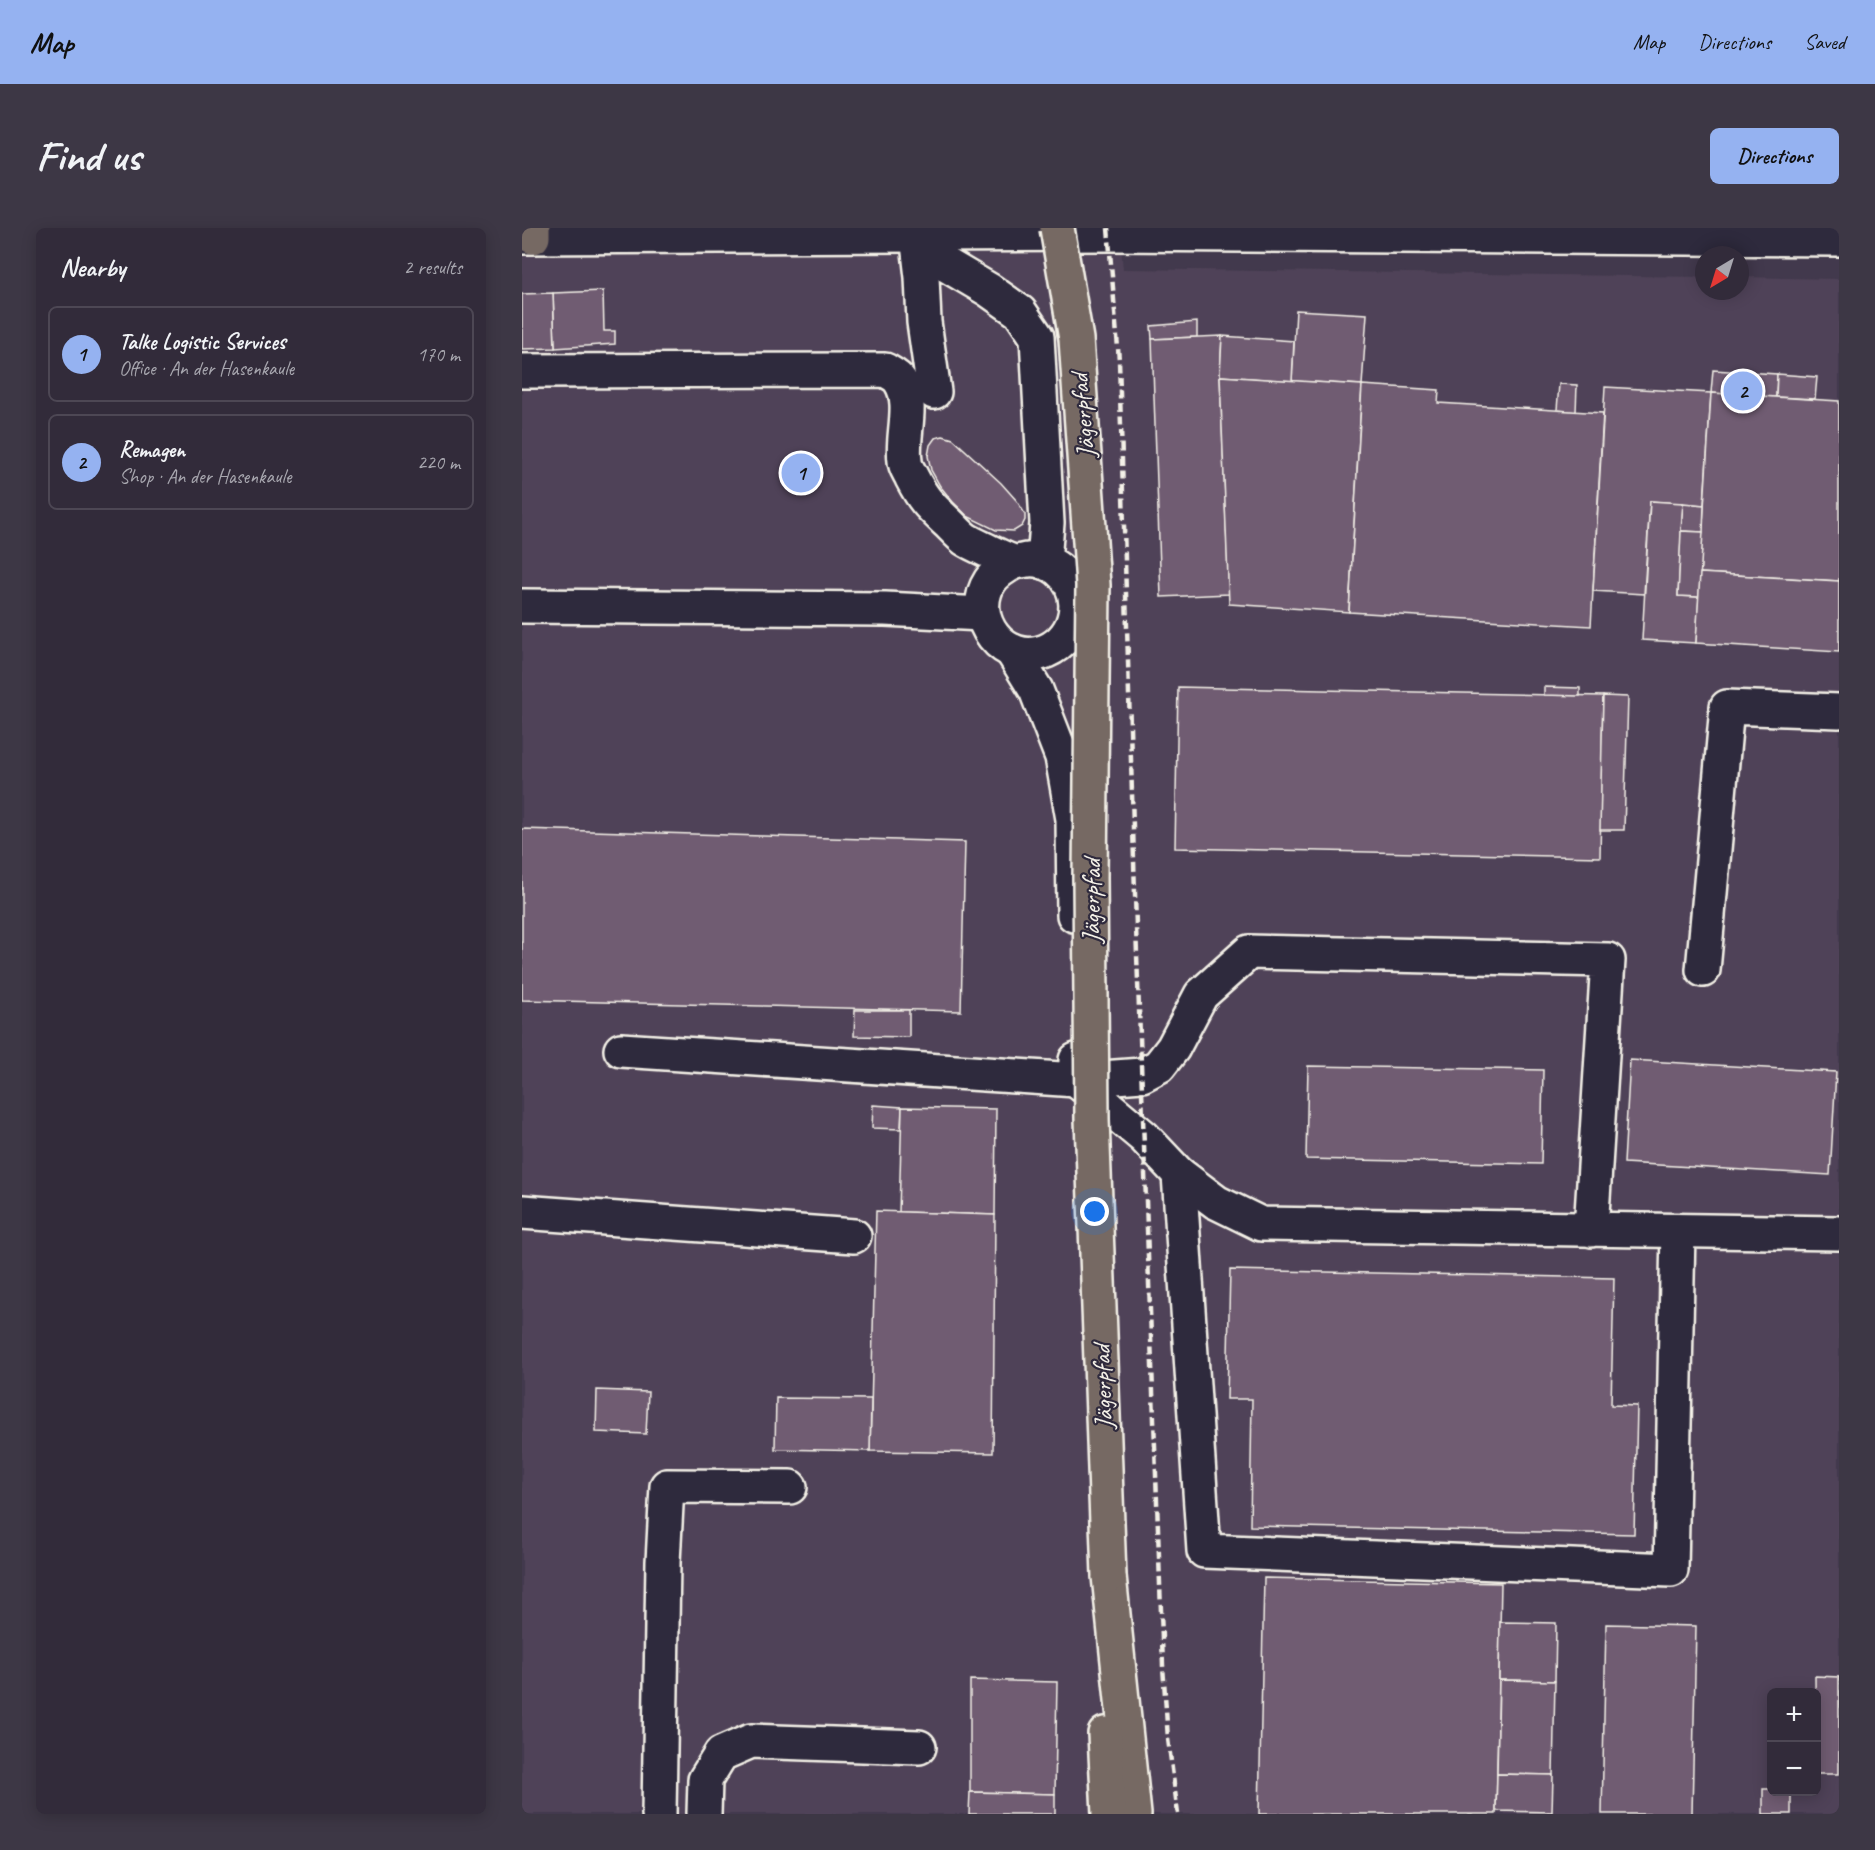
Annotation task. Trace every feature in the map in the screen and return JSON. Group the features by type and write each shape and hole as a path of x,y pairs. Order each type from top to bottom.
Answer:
{"main road":[{"name":"Jägerpfad","path":"1057,228 1076,339 1093,585 1090,876 1092,1119 1109,1576 1105,1730 1108,1814"},
{"name":"Jägerpfad","path":"1109,1576 1134,1814"}],"street":[{"path":"529,234 917,235 957,231 1839,239"},
{"path":"917,235 924,322 934,392"},
{"path":"522,371 885,370 899,379 906,396 905,463 923,499 966,539 1029,562 1057,569 1067,579 1074,592 1077,607 1074,621 1068,635 1057,645 1044,652 1028,654 1012,651 998,642 988,629 982,614 983,597 989,582 1000,570 1029,562 1047,523 1037,337 1020,312 945,264 917,235"},
{"path":"522,606 885,609 982,614"},
{"path":"1012,651 1036,690 1062,757 1073,819 1076,1080 1144,1137 1179,1174 1216,1203 1261,1224 1839,1233"},
{"path":"1703,970 1727,707 1839,711"},
{"path":"621,1050 1076,1080 1142,1075 1159,1066 1173,1048 1201,995 1249,952 1608,960 1591,1230"},
{"path":"1179,1174 1204,1551 1671,1570 1678,1231"},
{"path":"522,1212 854,1236"},
{"path":"659,1814 663,1562 668,1486 790,1487"},
{"path":"704,1814 705,1780 721,1754 751,1741 919,1747"}],"shaded area":[{"path":"522,228 1119,228 1123,269 1695,277 1695,300 1749,300 1749,277 1839,279 1839,1814 522,1814"}],"building":[{"path":"603,291 604,331 615,331 615,344 555,348 553,293"},
{"path":"553,293 555,348 522,349 522,294"},
{"path":"1296,310 1367,314 1362,385 1292,381"},
{"path":"1197,322 1197,337 1152,339 1151,326"},
{"path":"1222,336 1220,376 1229,594 1161,597 1152,339"},
{"path":"1222,336 1294,341 1292,381 1220,376"},
{"path":"1713,370 1777,374 1776,397 1711,393"},
{"path":"1777,374 1817,377 1815,399 1776,397"},
{"path":"1220,376 1362,385 1349,612 1229,604"},
{"path":"1559,384 1577,385 1576,412 1557,410"},
{"path":"1362,385 1439,390 1438,403 1603,413 1591,626 1349,612"},
{"path":"1605,387 1711,393 1704,505 1650,501 1644,594 1593,591"},
{"path":"1711,393 1839,401 1839,581 1700,573"},
{"path":"943,436 953,439 1017,501 1025,514 1022,526 1014,531 996,530 967,516 953,502 931,470 928,456 930,445 935,438"},
{"path":"1650,501 1683,503 1678,596 1699,597 1696,643 1642,640"},
{"path":"1683,503 1704,505 1703,532 1681,531"},
{"path":"1681,531 1703,532 1699,597 1678,596"},
{"path":"1700,573 1839,581 1839,652 1696,643"},
{"path":"1178,687 1603,696 1600,857 1175,848"},
{"path":"1544,687 1580,688 1580,696 1544,695"},
{"path":"1603,696 1628,697 1624,830 1600,830"},
{"path":"522,829 965,842 961,1011 522,1000"},
{"path":"855,1010 909,1010 909,1037 854,1036"},
{"path":"1630,1060 1836,1072 1830,1175 1624,1163"},
{"path":"1308,1066 1543,1070 1541,1164 1306,1159"},
{"path":"873,1105 902,1107 901,1129 872,1128"},
{"path":"902,1107 996,1109 995,1215 899,1212"},
{"path":"876,1211 995,1215 993,1453 870,1451"},
{"path":"1230,1270 1614,1278 1611,1405 1637,1406 1634,1534 1250,1526 1252,1399 1227,1399"},
{"path":"597,1390 648,1392 646,1434 596,1432"},
{"path":"776,1398 871,1399 870,1451 775,1449"},
{"path":"1264,1578 1501,1583 1496,1814 1259,1814"},
{"path":"1500,1622 1556,1623 1555,1681 1499,1680"},
{"path":"1606,1624 1696,1626 1692,1814 1602,1814"},
{"path":"1815,1676 1839,1677 1839,1774 1821,1774 1821,1688 1815,1688"},
{"path":"970,1680 1057,1682 1055,1794 970,1792"},
{"path":"1499,1680 1555,1681 1553,1775 1497,1774"},
{"path":"1497,1774 1553,1775 1552,1812 1496,1811"},
{"path":"1763,1789 1767,1789 1767,1796 1791,1796 1791,1814 1763,1814"},
{"path":"970,1792 1055,1794 1055,1814 969,1814"}],"railway":[{"path":"1108,228 1119,360 1136,927 1163,1666 1168,1739 1178,1814"}],"place":[{"name":"Remagen","path":"1743,391"},
{"name":"Talke Logistic Services","path":"801,473"}]}
